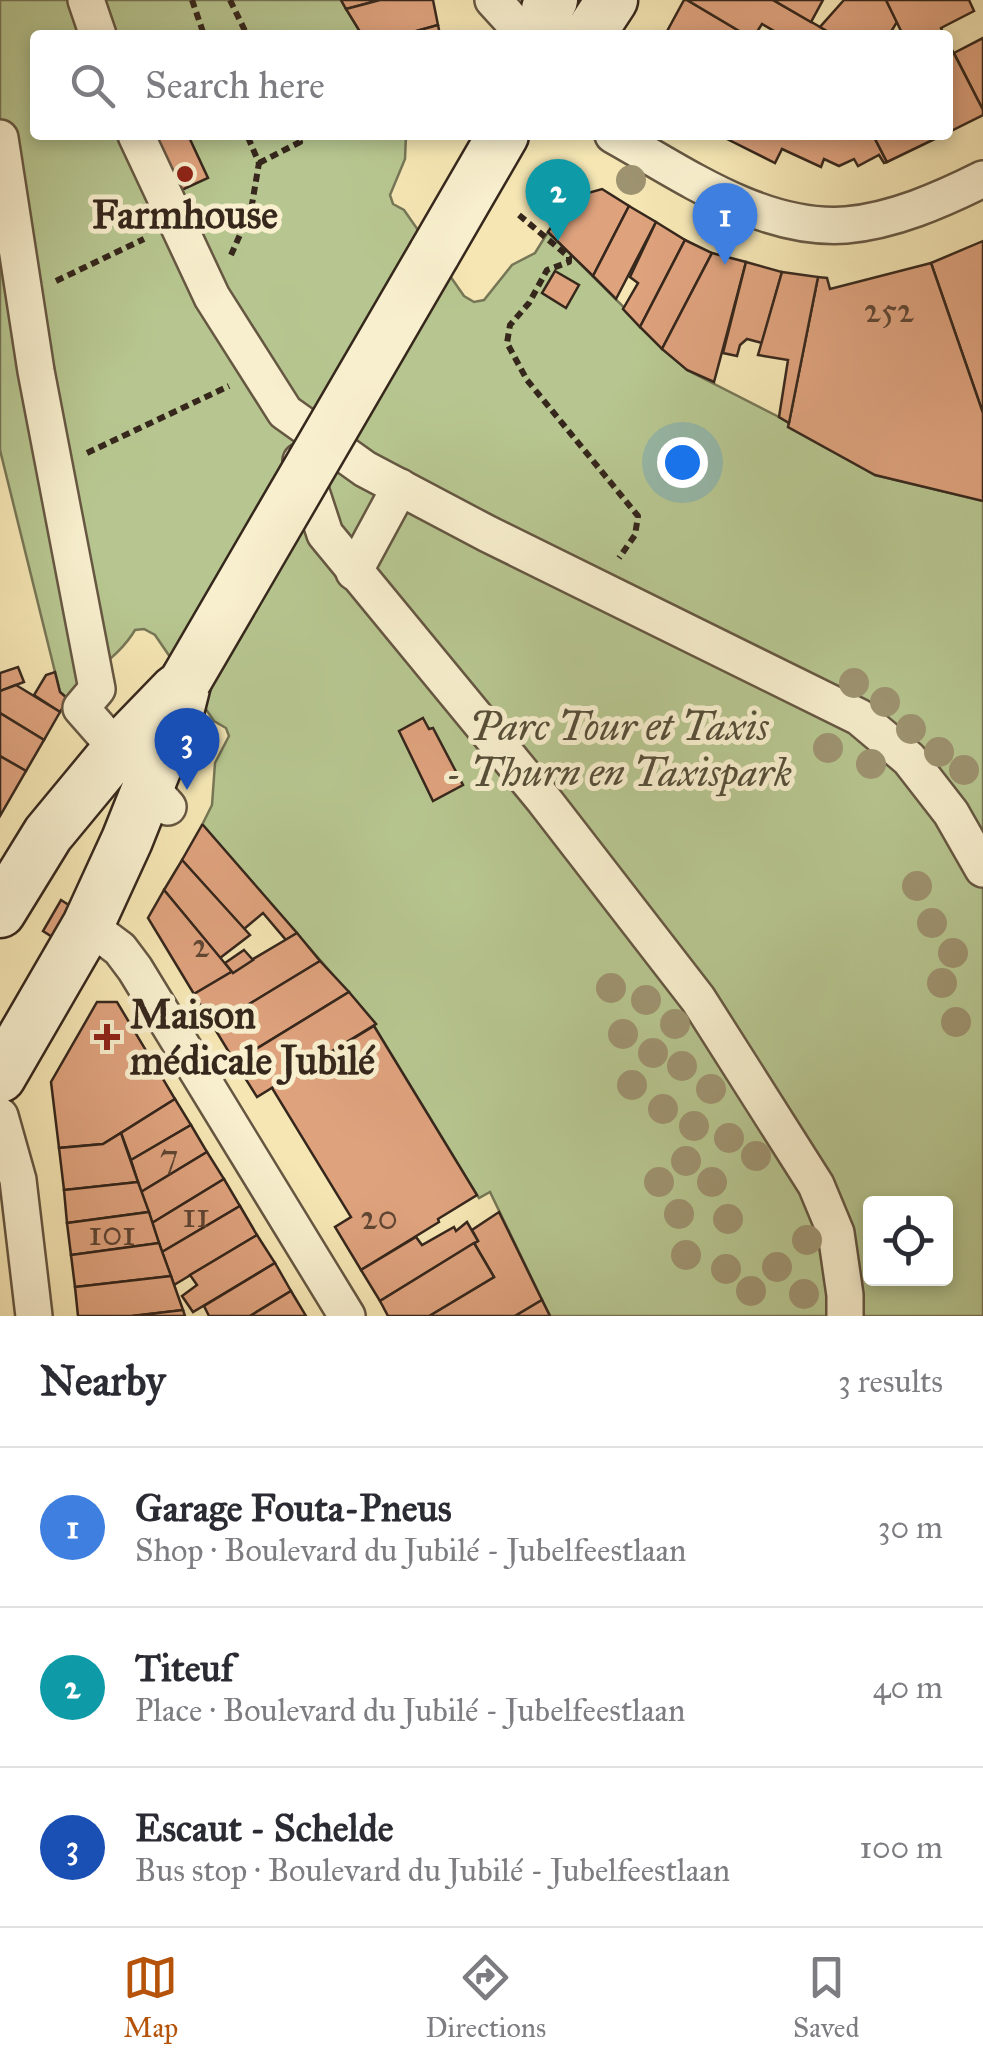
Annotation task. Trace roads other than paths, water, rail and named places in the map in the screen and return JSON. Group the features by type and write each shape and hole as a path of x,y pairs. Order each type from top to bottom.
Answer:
{"main road":[{"path":"546,30 547,9 552,0"},
{"path":"593,30 612,0"},
{"path":"0,1076 88,925 145,781 178,712 186,680 500,140"},
{"path":"0,912 48,834 145,781"}],"street":[{"path":"86,0 96,30"},
{"path":"493,0 520,30"},
{"path":"0,138 23,296 97,689 81,708 145,781"},
{"path":"138,140 212,297 285,412 326,534 556,816 698,999 816,1185 836,1234 845,1295 844,1316"},
{"path":"622,140 718,194 779,216 811,222 844,225 877,219 983,179"},
{"path":"285,412 365,469 859,717 909,760 951,813 983,869"},
{"path":"354,572 400,486"},
{"path":"88,925 120,949 135,968 347,1316"},
{"path":"0,1116 18,1180 34,1316"}],"place":[{"name":"Farmhouse","path":"185,174"},
{"name":"Titeuf","path":"558,241"},
{"name":"Garage Fouta-Pneus","path":"725,265"},
{"name":"Escaut - Schelde","path":"187,790"},
{"name":"Maison médicale Jubilé","path":"107,1037"}],"park label":[{"name":"Parc Tour et Taxis - Thurn en Taxispark","path":"619,749"}]}
